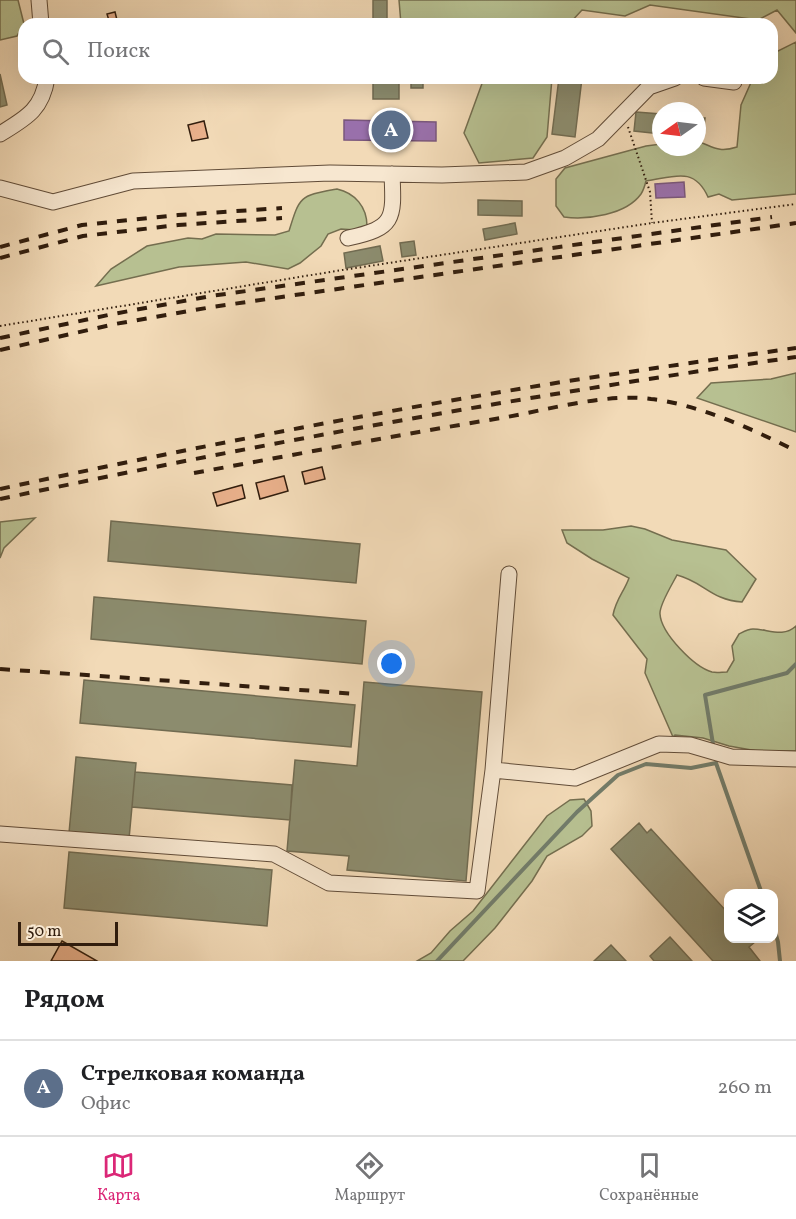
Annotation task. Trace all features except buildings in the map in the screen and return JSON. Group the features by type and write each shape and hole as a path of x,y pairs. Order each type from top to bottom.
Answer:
{"street":[{"path":"39,0 40,18"},
{"path":"0,134 28,117 44,96 46,84"},
{"path":"0,188 53,202 133,181 330,173 442,175 526,172 565,158 598,140 649,87 658,84"},
{"path":"348,238 373,233 390,219 394,204 392,174"},
{"path":"0,834 274,854 329,883 477,891 493,770 508,574"},
{"path":"493,770 575,778 659,744 690,745 731,757 796,759"}],"path":[{"path":"624,113 650,192 652,223"},
{"path":"0,326 336,271 652,223 796,204"}],"green space":[{"path":"0,0 18,0 22,18 18,18 18,34 0,40"},
{"path":"399,0 796,0 796,33 777,10 762,18 744,18 650,5 625,16 582,10 575,18 400,18"},
{"path":"796,42 796,194 732,200 719,194 708,197 702,187 690,177 674,176 646,181 642,193 626,207 595,217 564,217 556,206 556,179 565,168 652,145 652,156 706,156 706,145 720,149 737,147 741,105 750,84 778,84 778,51"},
{"path":"482,84 551,84 547,137 533,158 479,163 464,133"},
{"path":"337,189 349,194 359,202 365,213 367,226 355,230 341,229 328,234 321,246 300,263 288,269 246,262 179,267 96,286 111,269 147,246 188,238 202,239 216,234 275,235 289,231 296,210 303,199 315,193"},
{"path":"796,373 796,432 697,398 711,383 771,379"},
{"path":"35,518 4,548 0,558 0,522"},
{"path":"631,526 672,540 726,550 756,579 742,602 723,598 677,575 660,614 672,639 696,664 714,672 727,672 734,660 732,646 739,634 753,629 786,632 796,626 796,751 757,751 703,738 675,735 673,737 645,673 647,659 613,615 629,578 567,543 562,530 603,530"},
{"path":"584,799 591,811 592,826 582,836 547,856 532,881 495,928 463,961 417,961 431,953 450,931 473,911 547,816 570,800"}],"waterway":[{"path":"713,744 705,695 787,673 796,664"},
{"path":"437,961 577,812 618,775 646,764 691,768 716,763 760,889"},
{"path":"778,942 780,961"}],"railway":[{"path":"0,247 82,225 178,215 282,208"},
{"path":"0,338 211,296 772,217"},
{"path":"0,258 83,236 178,225 282,218"},
{"path":"0,350 115,324 212,307 796,223"},
{"path":"0,489 351,418 562,382 796,348"},
{"path":"0,499 396,421 596,387 796,357"},
{"path":"194,473 616,398 651,399 687,406 744,427 796,451"},
{"path":"0,669 358,694"}],"place":[{"name":"Стрелковая команда","path":"391,130"}]}
